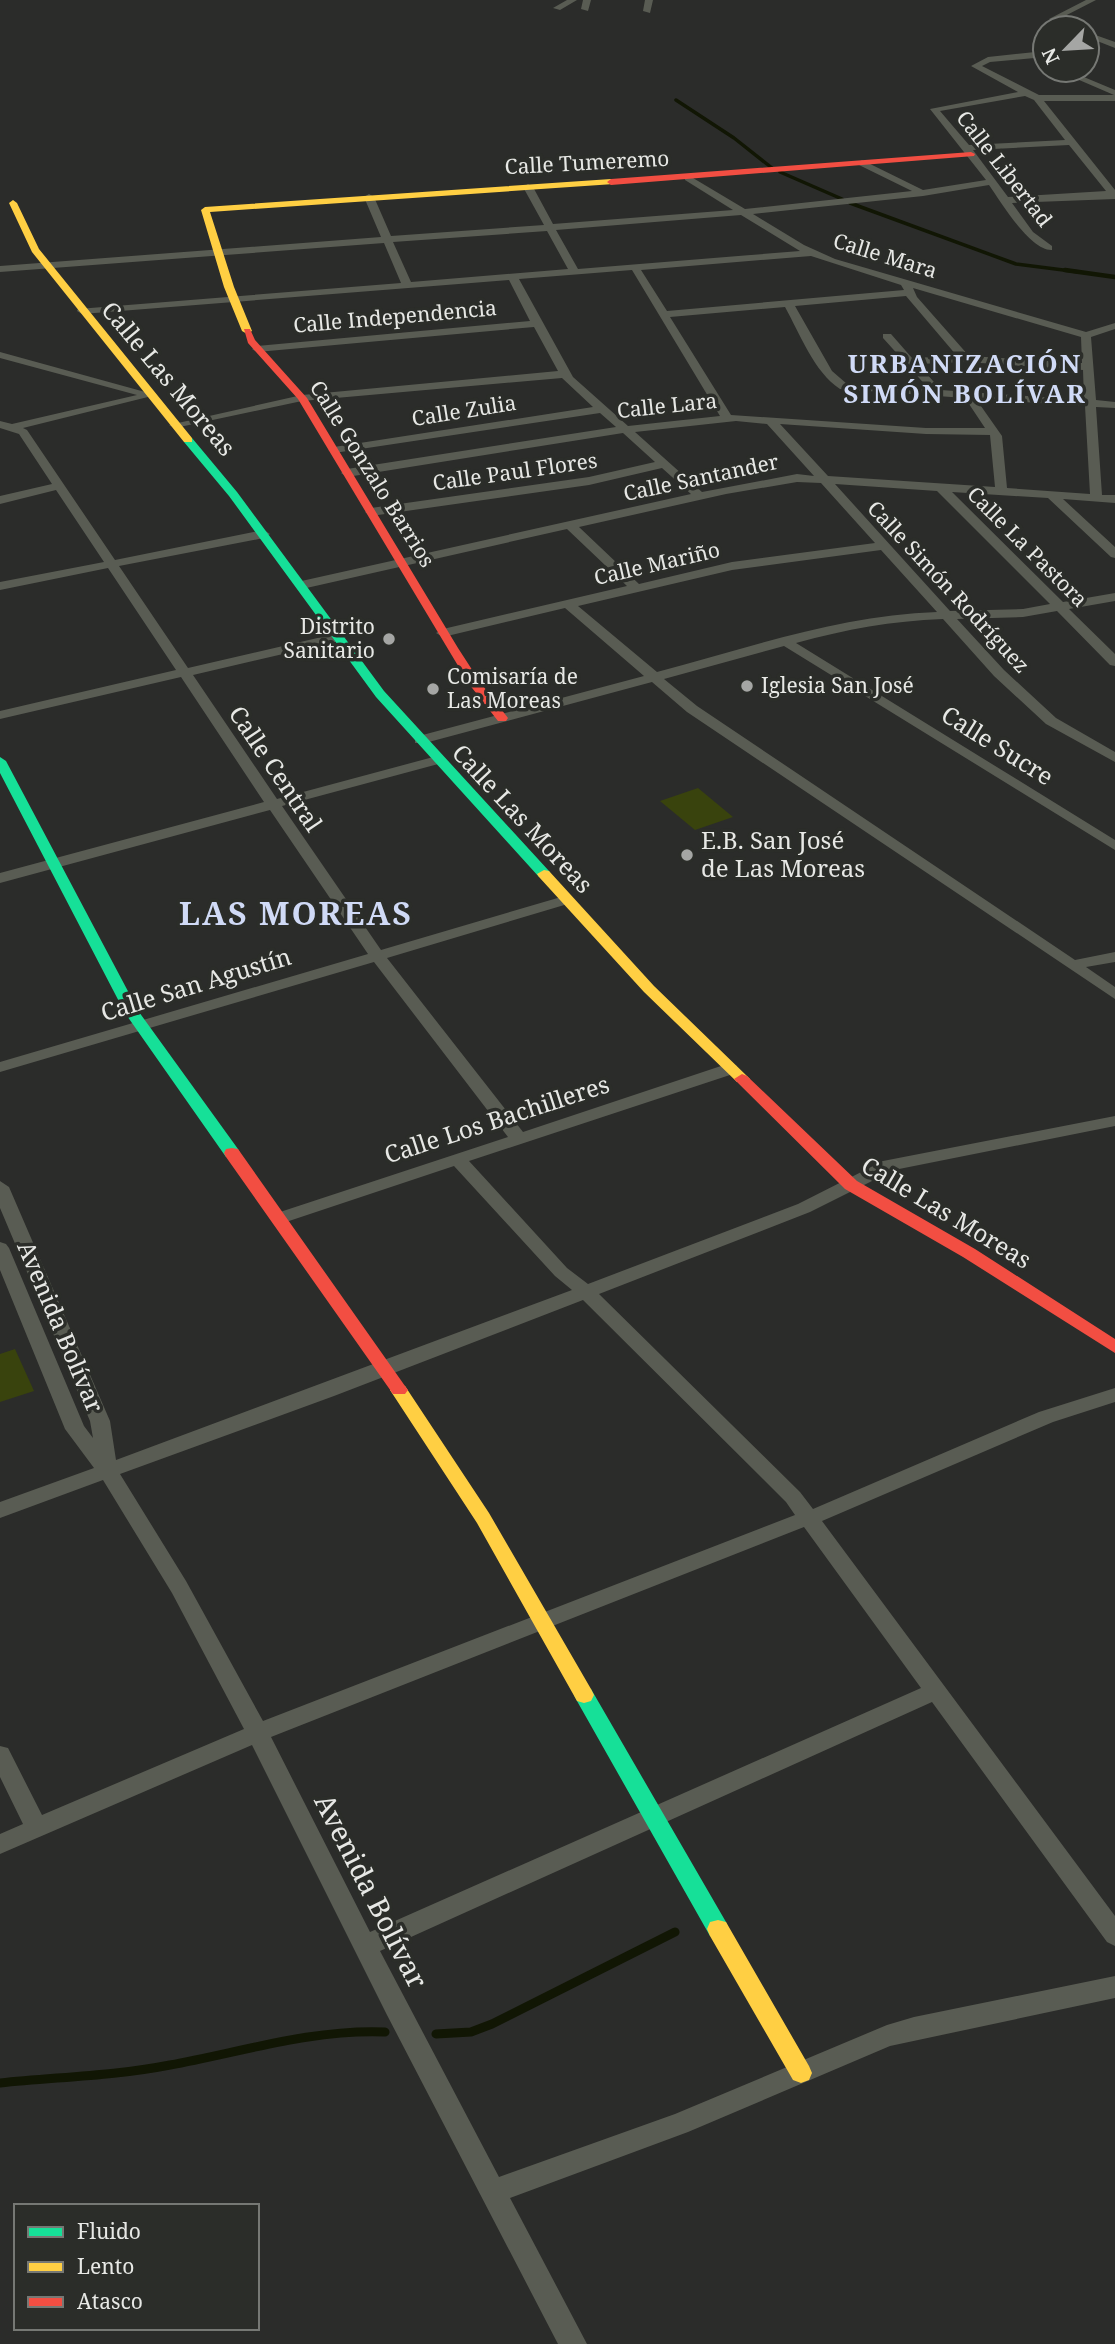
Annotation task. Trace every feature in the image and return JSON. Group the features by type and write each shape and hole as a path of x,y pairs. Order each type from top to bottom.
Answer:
{"street":[{"path":"557,8 573,0"},
{"path":"647,11 649,0"},
{"path":"1063,14 1092,0"},
{"path":"1026,55 1031,57"},
{"path":"1031,55 983,61 975,66 1037,98 1115,95"},
{"path":"1094,84 1115,95"},
{"name":"Calle Libertad","path":"1025,93 934,109 969,151 1030,234 1048,248"},
{"path":"1037,98 1114,195"},
{"path":"969,151 1070,142"},
{"name":"Calle Tumeremo","path":"205,210 369,197 688,178 969,151"},
{"path":"862,163 923,193"},
{"name":"Calle Mara","path":"688,178 811,253 908,288 1086,335"},
{"path":"0,269 743,212 923,193 992,182"},
{"path":"527,187 574,271"},
{"path":"1005,200 1114,195"},
{"path":"369,197 407,285"},
{"name":"Calle Las Moreas","path":"13,203 30,241 47,265 264,534 380,694 437,760 649,989 851,1185 969,1253 1115,1347"},
{"name":"Calle Gonzalo Barrios","path":"205,210 247,333 257,349 302,398 443,633 475,684 502,718"},
{"path":"82,311 811,253"},
{"path":"634,266 727,418"},
{"path":"512,276 565,374 700,496"},
{"path":"664,314 788,303 908,288 966,359"},
{"path":"788,303 836,383 855,388 1115,405"},
{"name":"Calle Independencia","path":"257,349 537,324"},
{"path":"1097,498 1086,335 1115,326"},
{"path":"887,336 938,393"},
{"path":"0,355 150,395"},
{"path":"910,361 966,359 1089,367"},
{"path":"175,425 302,398 565,374"},
{"path":"4,427 150,395"},
{"path":"968,395 994,432 1001,492"},
{"name":"Calle Zulia","path":"334,450 601,409"},
{"name":"Calle Lara","path":"347,473 624,430 727,418 926,431 994,432"},
{"name":"Calle Simón Rodríguez","path":"771,421 946,615 1035,708 1067,732 1115,758"},
{"name":"Calle Central","path":"4,427 23,432 271,805 376,955 519,1139"},
{"name":"Calle Paul Flores","path":"371,512 589,481 664,464"},
{"name":"Calle Santander","path":"302,585 784,479 803,477 1115,499"},
{"path":"0,500 58,486"},
{"name":"Calle La Pastora","path":"941,488 1115,662"},
{"path":"1052,495 1115,554"},
{"path":"570,526 636,588"},
{"path":"0,586 264,534"},
{"name":"Calle Mariño","path":"443,633 750,563 882,545"},
{"path":"419,740 784,641 877,619 989,615 1060,608 1115,597"},
{"path":"568,604 651,677 737,740 1115,994"},
{"path":"0,715 339,637"},
{"name":"Calle Sucre","path":"784,641 1115,846"},
{"path":"0,878 437,760"},
{"path":"0,761 140,1026 280,1218 483,1518 801,2073"},
{"name":"Calle San Agustín","path":"0,1067 566,900"},
{"path":"1072,965 1115,957"},
{"name":"Calle Los Bachilleres","path":"280,1218 730,1069"},
{"path":"0,1510 384,1369 804,1208 851,1185 870,1172 889,1165 1111,1124"},
{"path":"457,1159 561,1272 586,1292 768,1470 809,1518 1115,1935"},
{"name":"Avenida Bolívar","path":"0,1187 100,1421 107,1470"},
{"name":"Avenida Bolívar","path":"0,1248 75,1429 107,1470 179,1587 573,2344"},
{"path":"0,1844 257,1733 766,1532 809,1518 1020,1428 1115,1395"},
{"path":"365,1946 934,1690"},
{"path":"0,1755 37,1828"},
{"path":"493,2192 679,2124 864,2045 914,2028 1115,1987"}],"green space":[{"path":"698,788 733,817 695,830 660,801"},
{"path":"15,1349 34,1391 0,1402 0,1354"}],"waterway":[{"path":"676,100 734,138 772,168"},
{"path":"780,172 842,199"},
{"path":"850,203 1016,264 1079,272"},
{"path":"1065,270 1115,277"},
{"path":"436,2034 471,2032 492,2024 675,1932"},
{"path":"0,2083 128,2072 277,2042 331,2034 385,2032"}],"traffic: fast":[{"path":"188,440 233,494 380,694 544,874"},
{"path":"0,761 132,1013 232,1153"},
{"path":"584,1695 718,1929"}],"traffic: slow":[{"path":"247,331 229,287 205,210 611,182"},
{"path":"13,203 35,250 188,440"},
{"path":"544,874 649,989 742,1079"},
{"path":"399,1390 483,1518 584,1695"},
{"path":"718,1929 801,2073"}],"traffic: jam":[{"path":"611,182 971,154"},
{"path":"247,331 251,341 302,398 452,648 475,684 502,718"},
{"path":"742,1079 851,1185 969,1253 1115,1347"},
{"path":"232,1153 399,1390"}],"place":[{"name":"Distrito Sanitario","path":"389,639"},
{"name":"Iglesia San José","path":"747,686"},
{"name":"Comisaría de Las Moreas","path":"433,689"},
{"name":"E.B. San José de Las Moreas","path":"687,855"}],"district":[{"name":"URBANIZACIÓN SIMÓN BOLÍVAR","path":"965,379"},
{"name":"LAS MOREAS","path":"296,914"}]}
